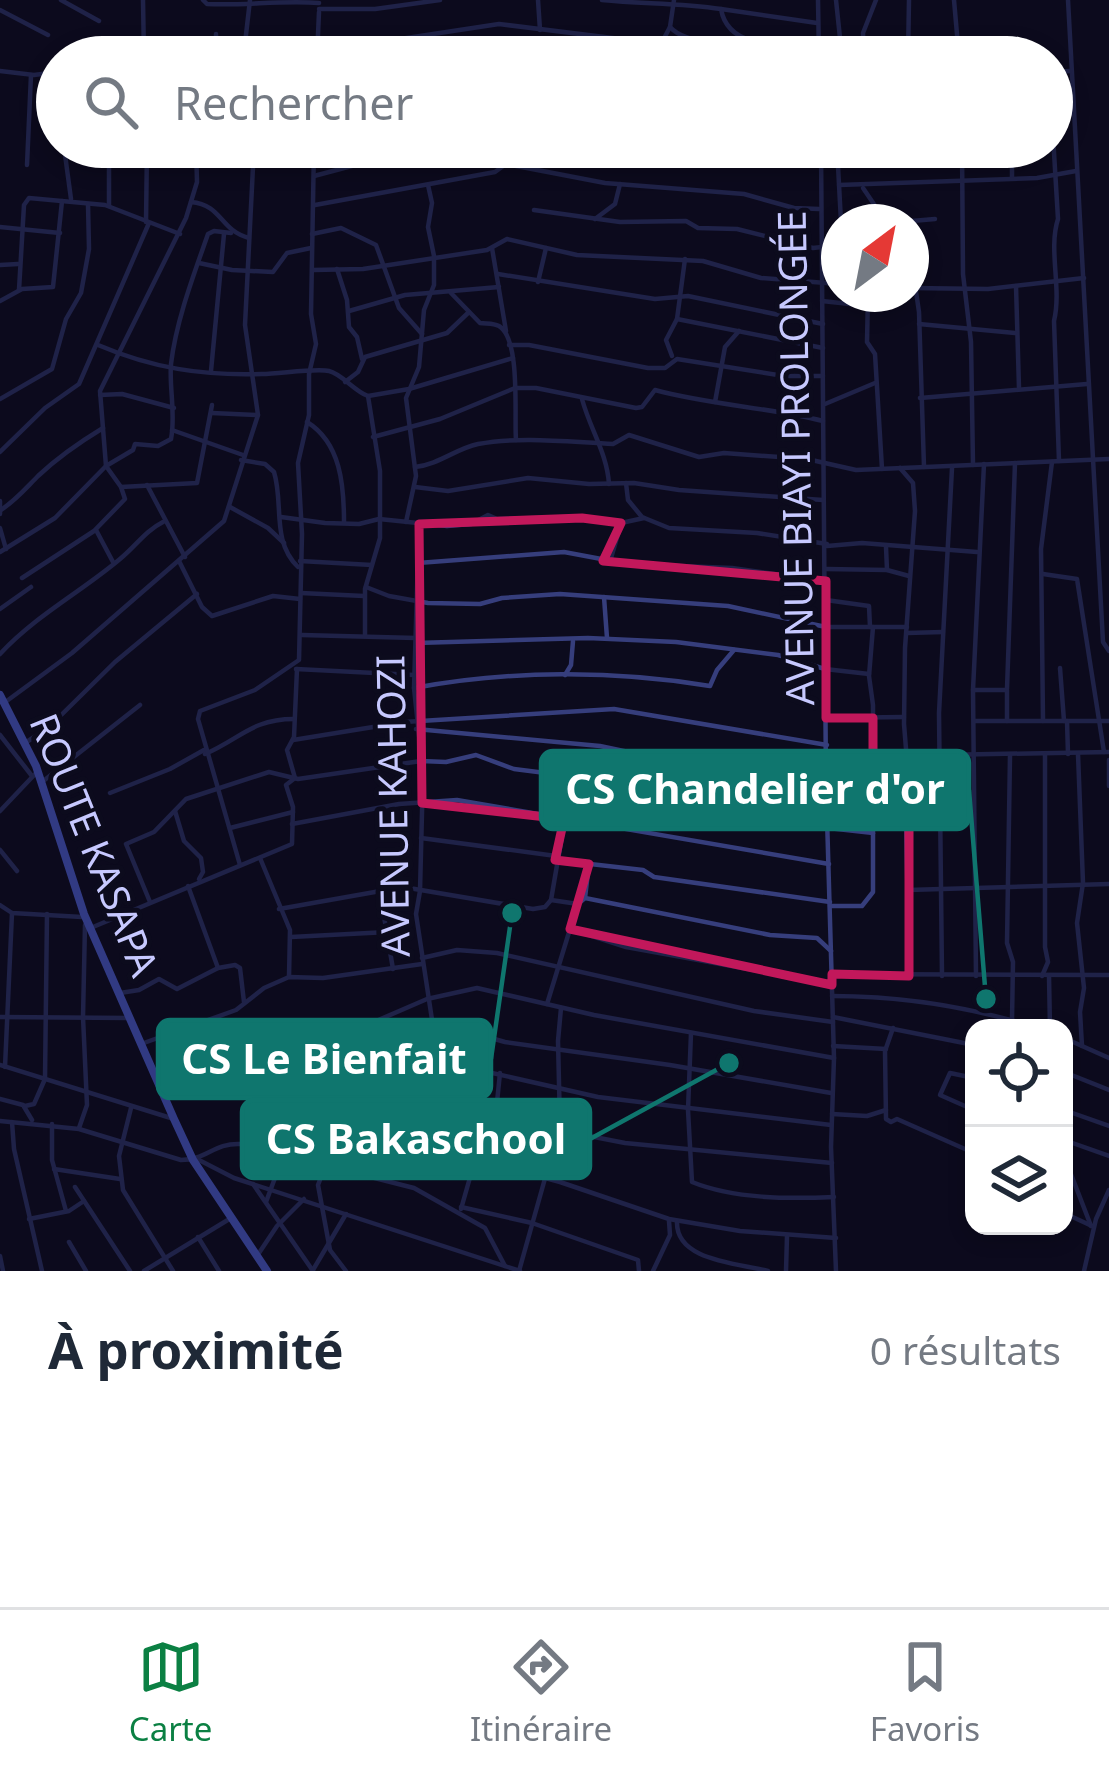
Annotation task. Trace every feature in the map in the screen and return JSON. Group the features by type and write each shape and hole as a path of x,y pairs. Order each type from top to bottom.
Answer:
{"main road":[{"name":"ROUTE KASAPA","path":"2,699 42,782 85,917 174,1118 267,1271"}],"street":[{"path":"62,0 99,21"},
{"path":"143,0 144,36"},
{"path":"204,1 440,0"},
{"path":"538,0 540,30"},
{"path":"602,0 674,0 817,23"},
{"path":"666,36 674,0"},
{"path":"818,0 818,36"},
{"path":"836,0 840,36"},
{"path":"862,36 876,0"},
{"path":"908,36 909,0"},
{"path":"954,0 957,36"},
{"path":"1068,0 1069,36"},
{"path":"246,36 249,2"},
{"path":"318,36 319,4"},
{"path":"721,9 725,28 745,36"},
{"path":"0,10 48,35"},
{"path":"419,36 485,25 592,36"},
{"path":"670,26 683,36"},
{"path":"0,71 36,74"},
{"path":"27,165 31,75"},
{"path":"1073,121 1103,642 1109,651"},
{"path":"67,168 71,199"},
{"path":"109,168 109,206"},
{"path":"0,452 45,408 79,384 148,223 147,168"},
{"path":"113,459 103,428 100,395 180,234 197,182 197,168"},
{"path":"2,699 72,652 219,528 230,507 258,415 245,326 252,168"},
{"path":"240,865 198,719 200,711 255,690 299,660 302,520 298,463 316,344 311,314 314,168"},
{"path":"314,176 345,168"},
{"path":"314,205 498,168"},
{"path":"526,168 620,184 744,194 794,208 819,209"},
{"name":"AVENUE BIAYI PROLONGÉE","path":"820,168 821,224"},
{"path":"838,168 840,204"},
{"path":"963,168 964,290 974,465"},
{"path":"1012,168 1012,179"},
{"path":"1043,721 1041,574 1059,385 1054,345 1055,168"},
{"path":"839,184 1012,179 1076,171"},
{"path":"595,219 615,204 620,184"},
{"path":"406,522 416,467 408,428 409,389 418,367 424,310 432,293 428,185"},
{"path":"862,185 874,204"},
{"path":"0,301 19,290 52,288 62,199"},
{"path":"19,290 26,200 71,199 109,206 180,234"},
{"path":"0,399 52,369 66,319 82,293 89,249 88,202"},
{"path":"191,202 210,208 228,233 220,266 211,371"},
{"path":"534,210 595,219 686,221 698,228 737,229 821,247"},
{"path":"929,220 934,220"},
{"path":"0,227 61,233"},
{"path":"312,234 341,228 376,244 395,298 422,338"},
{"path":"0,528 3,550 56,518 113,459 130,452 137,443 158,446 171,439 170,369 208,234 250,238"},
{"path":"313,270 384,266 492,248 507,239 589,256 685,259 760,278 821,283"},
{"path":"200,262 273,272 287,253 311,248"},
{"path":"492,248 513,358 516,440"},
{"path":"538,282 546,248"},
{"path":"673,359 666,340 677,319 685,259"},
{"path":"0,265 20,264"},
{"path":"337,269 349,327 359,341 362,359 358,372 345,382"},
{"path":"498,274 655,299 680,297 823,324"},
{"path":"929,289 964,290 1084,278"},
{"path":"349,311 395,298 499,286"},
{"path":"1016,286 1019,388"},
{"path":"452,292 480,323 496,324 507,335"},
{"path":"362,359 447,333 470,311"},
{"name":"AVENUE BIAYI PROLONGÉE","path":"822,312 836,1271"},
{"path":"868,312 882,469"},
{"path":"918,312 924,467"},
{"path":"677,319 823,348"},
{"path":"920,324 1016,334"},
{"path":"715,402 725,347 739,331"},
{"path":"98,345 130,361 170,369 254,374 330,371 368,397 513,358"},
{"path":"509,345 648,368 665,368 673,359"},
{"path":"673,359 784,376 823,376"},
{"path":"825,404 876,383"},
{"path":"920,398 1089,384"},
{"path":"373,437 482,404 515,388 636,408 655,390 823,421"},
{"path":"100,395 122,394 174,408"},
{"path":"365,636 364,596 379,543 380,471 368,397"},
{"path":"582,399 597,443 608,459 609,484"},
{"path":"121,487 197,483 212,409 258,415"},
{"path":"307,422 319,429 341,469 344,523"},
{"path":"0,508 103,428"},
{"path":"172,430 272,469 279,526 289,557 300,565 372,565"},
{"path":"416,467 447,459 462,448 516,440 613,444 628,435 699,457 724,452 882,469 1109,459"},
{"path":"22,578 96,530 122,505 121,487 106,466 107,446"},
{"path":"1006,721 1015,463"},
{"path":"976,976 974,690 984,464"},
{"path":"942,976 938,844 945,550 952,466"},
{"path":"900,468 914,489 904,716 910,786 909,976"},
{"path":"415,487 448,491 528,478 823,500"},
{"path":"626,483 628,500 644,518 669,528 757,533 827,545 979,552"},
{"path":"147,485 205,611 212,616 273,596 364,596"},
{"path":"230,507 268,527 285,543"},
{"path":"281,517 359,524 379,519 471,524 488,515 621,523 644,518"},
{"path":"0,654 64,599 115,564 148,530 164,522"},
{"path":"611,558 621,523"},
{"name":"AVENUE KAHOZI","path":"419,524 414,688 422,803 416,914 440,1105"},
{"path":"96,530 115,564"},
{"path":"884,545 887,570"},
{"path":"418,563 564,552 651,566 731,568 826,581"},
{"path":"826,568 887,570 909,576"},
{"path":"1041,574 1077,579 1108,755 1109,786"},
{"path":"0,609 31,586"},
{"path":"366,587 418,602 480,604 553,594 744,608 826,627 943,632"},
{"path":"25,743 48,728 115,662 197,594"},
{"path":"604,597 607,638"},
{"path":"421,838 637,868 654,877 759,895 862,906 872,897 872,627 868,606 826,600"},
{"path":"301,635 416,640 607,638 778,655 825,669 869,674"},
{"path":"565,675 573,641"},
{"path":"414,688 565,675 638,676 710,686 735,650"},
{"path":"293,668 414,675"},
{"path":"293,668 294,718 287,750 295,778"},
{"path":"1060,668 1068,754"},
{"path":"974,690 1007,690"},
{"path":"42,782 140,705"},
{"path":"292,740 614,710 827,745"},
{"path":"826,718 904,716"},
{"path":"110,793 170,770 269,718 294,718"},
{"path":"974,721 1109,721"},
{"path":"416,725 600,746 681,763 873,786 940,788"},
{"path":"0,735 35,774 0,811"},
{"path":"1010,754 1007,943 1013,977 1012,1019"},
{"path":"1045,754 1049,1019"},
{"path":"1078,754 1082,1046"},
{"path":"150,902 126,844 154,832 186,799 269,772 295,778 476,755 514,769 585,778 655,797 873,833"},
{"path":"940,755 1108,755"},
{"path":"90,928 292,844 286,785 295,778"},
{"path":"279,909 403,887 533,909 545,907 551,900 572,778"},
{"path":"292,824 457,800 829,864"},
{"path":"175,811 184,841 202,860 203,872 197,882"},
{"path":"230,827 292,812"},
{"path":"0,850 17,871"},
{"path":"260,858 291,937 289,977"},
{"path":"547,1004 582,901 589,864"},
{"path":"908,890 1109,884"},
{"path":"188,886 218,968"},
{"path":"380,891 394,969"},
{"path":"551,900 817,938 831,951"},
{"path":"0,905 12,913 85,917 82,1018 87,1110 79,1129"},
{"path":"12,913 3,1066 174,1118"},
{"path":"0,1099 34,1104 45,1079 46,914"},
{"path":"570,929 626,946 832,985"},
{"path":"291,937 388,932"},
{"path":"141,1044 245,1005 264,988 289,977 394,969 469,949 754,1011 893,1028 965,1043"},
{"path":"120,993 159,979 177,988 218,968 240,968 245,1005"},
{"path":"832,974 1109,975"},
{"path":"266,1202 294,1127 315,1037 353,1030 427,999 478,988 691,1034 834,1058"},
{"path":"832,996 896,997 1007,1019"},
{"path":"0,1121 79,1129 170,1158 196,1160 253,1184 519,1271 560,1125 561,1008"},
{"path":"0,1017 129,1018"},
{"path":"893,1028 886,1049 890,1122 897,1119 965,1149"},
{"path":"304,1076 353,1072 433,1034 459,1029 487,1039 831,1093"},
{"path":"691,1034 691,1181 780,1198 834,1197"},
{"path":"1073,1042 1109,1058"},
{"path":"833,1046 886,1049"},
{"path":"346,1271 331,1252 319,1185 337,1117 354,1117 458,1068 688,1110 831,1125"},
{"path":"459,1216 500,1073"},
{"path":"965,1076 950,1073 940,1095 965,1106"},
{"path":"1073,1076 1109,1090"},
{"path":"363,1149 418,1122 440,1105 560,1125 606,1140 832,1163"},
{"path":"25,1106 32,1123"},
{"path":"131,1107 121,1140 121,1179 127,1197 173,1271"},
{"path":"831,1114 867,1116 886,1110"},
{"path":"1073,1113 1109,1126"},
{"path":"12,1121 42,1271"},
{"path":"52,1124 54,1169 66,1211"},
{"path":"1073,1143 1109,1156"},
{"path":"196,1160 225,1144 406,1185 485,1228 505,1266"},
{"path":"331,1153 430,1149 473,1157 673,1220 836,1238"},
{"path":"54,1169 121,1179"},
{"path":"1073,1178 1093,1227"},
{"path":"253,1184 313,1270 346,1214"},
{"path":"75,1187 130,1271"},
{"path":"1084,1271 1093,1227 1109,1190"},
{"path":"257,1256 304,1199"},
{"path":"29,1219 66,1211 84,1201"},
{"path":"461,1207 532,1223 638,1260 639,1271"},
{"path":"144,1271 231,1218"},
{"path":"1073,1218 1093,1227"},
{"path":"653,1271 673,1220"},
{"path":"673,1220 686,1247 707,1257 767,1271"},
{"path":"786,1271 787,1236"},
{"path":"197,1237 219,1271"},
{"path":"68,1242 86,1271"},
{"path":"0,1256 3,1271"}],"highlighted area":[{"path":"582,518 621,523 603,561 826,581 826,718 873,718 873,788 909,786 909,976 832,974 832,985 570,929 589,864 555,860 564,819 422,803 419,524"}],"place":[{"name":"CS Le Bienfait","path":"512,913"},
{"name":"CS Chandelier d'or","path":"986,999"},
{"name":"CS Bakaschool","path":"729,1063"}]}
